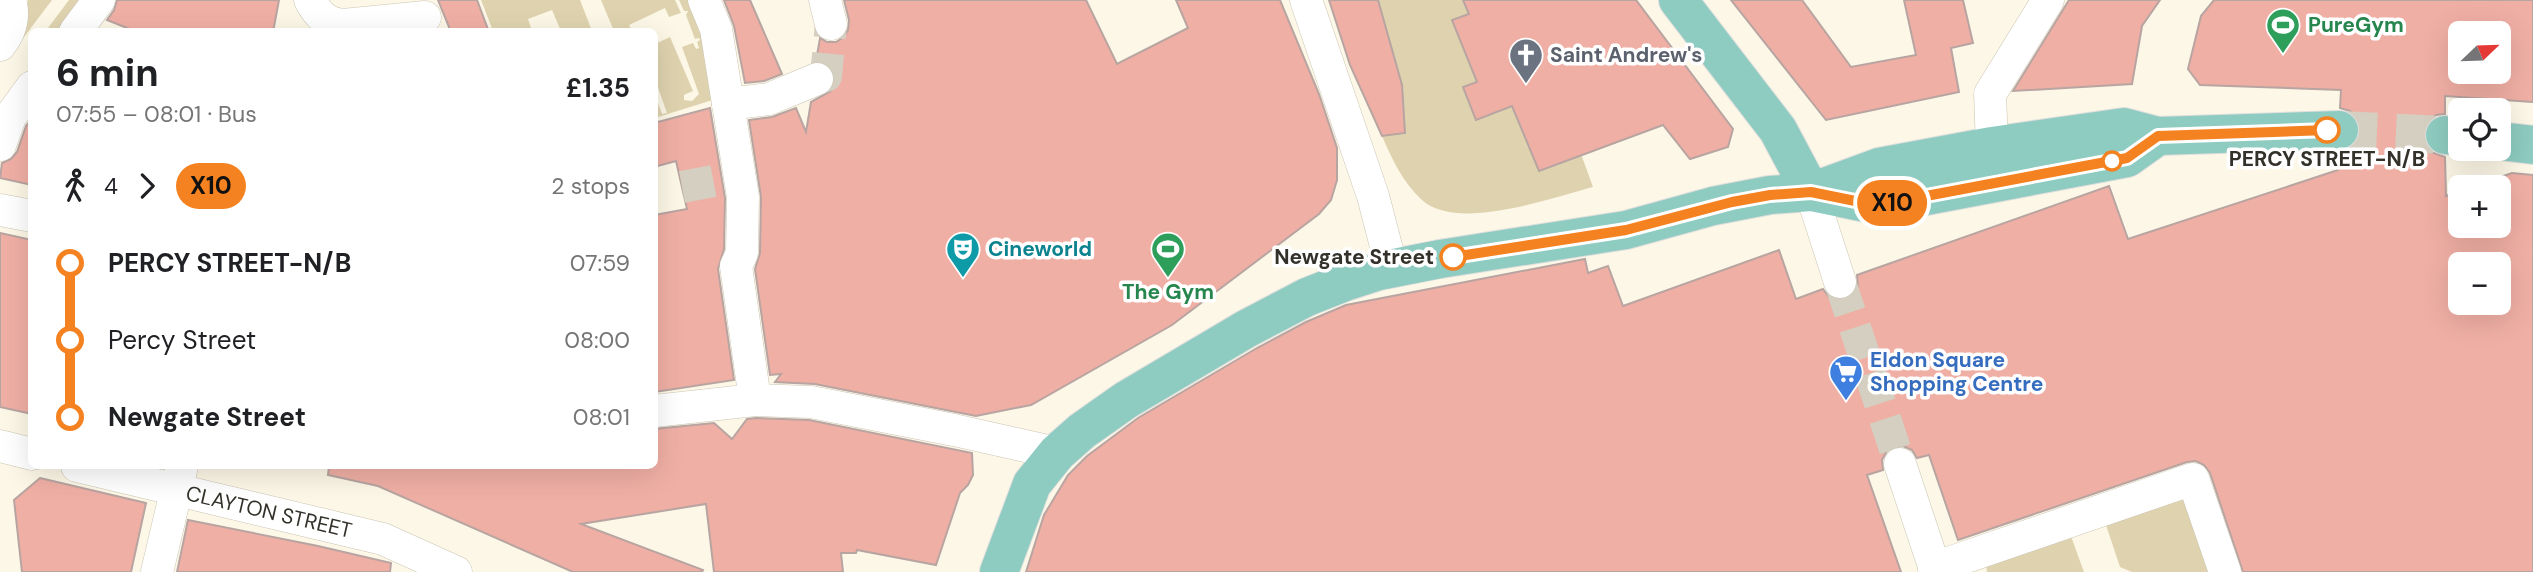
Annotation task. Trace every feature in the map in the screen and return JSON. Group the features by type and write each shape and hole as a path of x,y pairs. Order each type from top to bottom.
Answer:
{"main road":[{"path":"1678,0 1778,130 1811,192"},
{"path":"1811,192 1879,167 1992,146 2124,127 2158,136 2339,130"},
{"path":"999,572 1032,484 1057,453 1082,431 1126,400 1245,329 1307,297 1358,277 1440,259 1626,230 1732,202 1770,195 1811,192 1865,203 1889,203 2127,158 2158,136"},
{"path":"2511,142 2533,145"}],"street":[{"path":"0,45 10,28 10,0"},
{"path":"78,28 99,0"},
{"path":"310,0 323,19 332,24 425,16"},
{"path":"704,0 716,29 743,197 742,253 736,266 755,400"},
{"path":"1306,0 1373,195 1392,269"},
{"path":"1992,146 1990,94 2048,0"},
{"path":"728,104 769,99 817,79"},
{"path":"0,145 10,117 28,92"},
{"path":"1811,192 1840,282"},
{"path":"0,210 28,215"},
{"path":"658,411 755,400 836,406 1057,453"},
{"path":"0,446 28,453"},
{"path":"1900,464 1935,570 2193,479 2225,572"},
{"name":"CLAYTON STREET","path":"102,469 179,478 383,539 456,572"},
{"path":"157,572 179,478"}],"shaded area":[{"path":"28,0 52,0 31,28 28,28 21,41"},
{"path":"69,0 84,0 62,28 48,28"},
{"path":"481,0 580,0 591,28 560,28 552,10 528,19 531,28 492,28"},
{"path":"601,0 675,0 681,13 669,17 665,8 629,25 630,28 613,28"},
{"path":"679,0 696,0 719,98 658,117 658,103 662,114 667,113 658,88 658,43 670,37 693,91 684,95 684,100 692,101 699,94 682,47 693,43 696,49 699,48 697,42 700,40 695,39 686,15 688,11 684,11"},
{"path":"1378,0 1559,0 1581,154 1593,187 1505,210 1480,213 1438,209 1422,200 1394,162 1382,136 1405,133 1402,85"},
{"path":"2184,488 2213,572 2132,572 2120,567 2103,516"},
{"path":"2068,528 2084,572 1987,572 1986,563"}],"building":[{"path":"117,0 279,0 274,28 127,28 107,20"},
{"path":"438,0 477,0 488,28 449,28"},
{"path":"724,0 750,0 782,74 764,81 745,83 734,26"},
{"path":"844,0 1086,0 1117,64 1188,28 1176,0 1280,0 1319,94 1337,148 1337,180 1331,200 1319,214 1172,325 1031,405 976,416 815,384 775,382 781,374 770,375 755,269 760,253 761,197 749,120 772,117 796,108 806,132 811,102 831,91 835,82 829,65 816,61 820,38 827,42 836,42 844,37 848,30 849,20"},
{"path":"1329,0 1378,0 1402,85 1405,133 1382,136 1350,65"},
{"path":"1463,0 1636,0 1733,129 1728,147 1690,159 1663,125 1539,171 1512,106 1476,120 1463,87 1477,82 1452,20 1469,14"},
{"path":"1731,0 1802,0 1851,67 1916,55 1904,0 1963,0 1973,43 1951,48 1959,92 1826,120"},
{"path":"2069,0 2160,0 2142,26 2132,84 2013,91"},
{"name":"Eldon Square Shopping Centre","path":"2214,0 2533,0 2533,102 2511,100 2511,98 2445,96 2445,114 2436,115 2428,121 2423,133 2425,144 2431,152 2445,157 2448,238 2511,238 2511,175 2506,175 2512,173 2533,175 2533,572 2243,572 2210,473 2204,465 2196,461 1958,540 1929,455 1917,458 1912,450 1903,446 1887,451 1882,460 1883,470 1867,475 1901,572 1026,572 1044,515 1068,475 1087,456 1138,418 1257,348 1346,305 1585,259 1588,273 1608,266 1623,306 1779,250 1796,299 1823,289 1835,300 1845,300 1853,295 1858,287 1857,275 2109,186 2128,239 2338,170 2339,152 2351,148 2359,140 2361,130 2357,118 2350,111 2340,108 2341,90 2200,85 2188,69 2201,16"},
{"path":"710,108 725,198 724,249 718,269 734,380 658,391 658,214 687,209 676,161 658,166 658,122"},
{"path":"28,124 28,184 0,178 2,163 17,152"},
{"path":"0,233 28,239 28,413 0,407"},
{"path":"747,419 809,420 972,453 973,475 960,493 936,565 857,550 856,553 841,553 843,572 714,572 706,504 581,524 703,570 702,572 573,572 378,486 328,475 329,469 658,469 658,429 714,423 732,439"},
{"path":"40,478 146,503 131,572 22,572 14,500"},
{"path":"188,520 391,563 390,572 177,572"}],"tunnel":[{"path":"817,79 826,76 831,24"},
{"path":"2339,130 2445,135"},
{"path":"682,187 740,176"},
{"path":"1840,282 1900,464"}],"bus line":[{"name":"X10","path":"1453,257 1626,230 1713,206 1770,195 1811,192 1865,203 1889,203 2127,158 2158,136 2327,130"}],"place":[{"name":"PureGym","path":"2283,55"},
{"name":"Saint Andrew's","path":"1526,85"},
{"name":"PERCY STREET-N/B","path":"2327,130"},
{"name":"Newgate Street","path":"1453,257"},
{"name":"Cineworld","path":"963,279"},
{"name":"The Gym","path":"1168,279"},
{"name":"Eldon Square Shopping Centre","path":"1846,402"}]}
